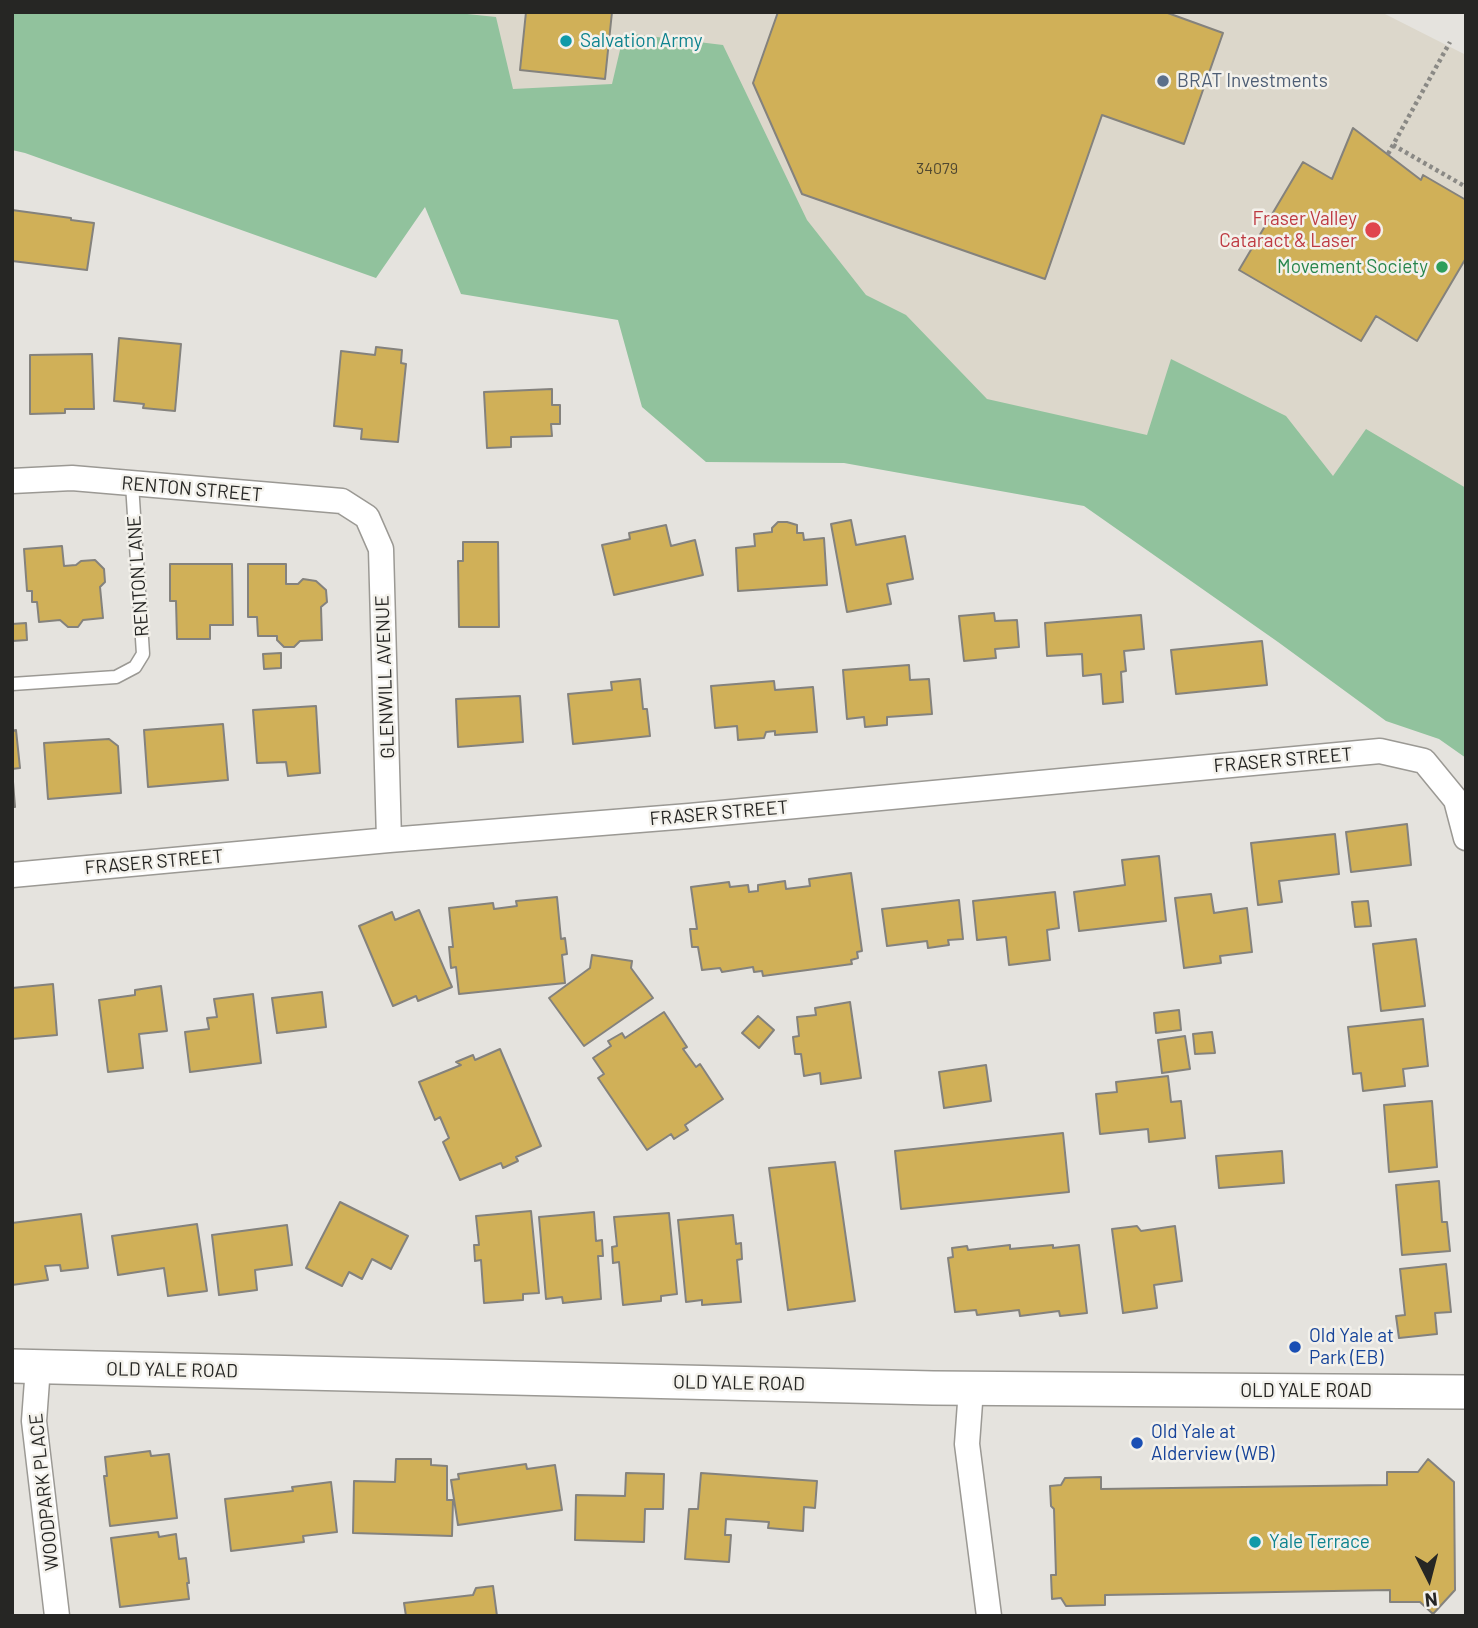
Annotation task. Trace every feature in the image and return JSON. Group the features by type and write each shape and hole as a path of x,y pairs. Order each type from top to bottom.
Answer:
{"main road":[{"name":"OLD YALE ROAD","path":"25,1367 971,1389 1466,1392"}],"street":[{"name":"RENTON STREET","path":"12,481 72,478 342,501 367,517"},
{"name":"GLENWILL AVENUE","path":"367,517 381,549 389,840"},
{"name":"FRASER STREET","path":"12,875 389,840 689,816 1380,751 1424,761 1456,800 1466,838"},
{"name":"WOODPARK PLACE","path":"25,1367 57,1616"},
{"path":"971,1389 967,1444 989,1616"}],"lane":[{"name":"RENTON LANE","path":"12,684 116,677 135,667 143,654 132,484"}],"path":[{"path":"1388,154 1450,42"},
{"path":"1393,145 1466,187"}],"shaded area":[{"path":"404,12 1381,12 1466,55 1466,697 450,140"}],"green space":[{"path":"12,12 448,12 496,17 513,89 612,84 624,33 723,45 807,220 866,295 906,315 987,399 1147,435 1171,359 1286,416 1333,476 1366,429 1466,488 1466,758 1439,739 1386,721 1084,506 844,463 706,462 642,407 618,320 461,294 425,207 376,278 12,150"}],"building":[{"name":"Salvation Army","path":"526,12 612,12 605,79 520,70"},
{"path":"778,12 1165,12 1223,33 1184,144 1102,115 1045,279 802,194 753,83"},
{"path":"1353,128 1421,180 1423,175 1466,200 1466,258 1417,341 1376,316 1361,341 1239,270 1303,162 1332,179"},
{"path":"12,210 94,223 87,270 12,261"},
{"path":"119,338 181,344 175,411 143,408 144,404 114,401"},
{"path":"376,347 402,350 401,363 406,364 398,442 361,439 362,429 334,426 341,351 375,355"},
{"path":"92,354 94,409 65,409 65,413 30,414 30,355"},
{"path":"552,389 552,405 560,405 560,424 551,424 552,436 511,437 511,447 487,448 484,392"},
{"path":"851,520 856,545 905,536 913,579 887,584 891,604 847,612 831,524"},
{"path":"778,522 797,525 797,533 803,533 804,540 824,538 827,585 738,591 736,548 755,546 754,534 772,532"},
{"path":"666,525 671,546 695,540 703,575 614,595 602,545 630,539 629,533"},
{"path":"463,542 498,542 499,627 459,627 458,561 463,561"},
{"path":"62,546 64,566 95,560 104,569 105,582 100,587 103,618 83,620 78,627 68,627 60,620 39,622 37,602 32,602 32,591 27,591 24,549"},
{"path":"170,564 232,564 233,625 210,625 210,639 177,639 176,601 170,601"},
{"path":"248,564 286,564 286,584 298,584 303,579 316,581 326,590 327,602 321,607 322,640 300,641 294,647 284,647 277,640 277,636 258,636 257,617 248,617"},
{"path":"994,613 995,621 1017,620 1019,647 995,649 996,658 964,661 959,616"},
{"path":"1141,615 1144,649 1124,651 1126,671 1121,672 1123,702 1103,704 1101,674 1083,676 1082,654 1047,656 1045,623"},
{"path":"26,623 27,640 12,641 12,624"},
{"path":"1262,641 1267,685 1176,694 1171,650"},
{"path":"281,653 281,668 264,669 263,654"},
{"path":"909,665 910,680 929,679 932,714 887,717 887,725 865,727 864,717 847,719 843,670"},
{"path":"640,679 643,709 647,709 650,736 573,744 568,694 612,690 611,682"},
{"path":"774,681 775,690 813,687 817,732 775,735 775,731 766,732 764,738 738,740 737,726 715,728 711,686"},
{"path":"520,696 523,742 458,747 456,699"},
{"path":"316,706 320,773 288,776 286,762 257,763 253,710"},
{"path":"223,724 228,780 148,787 144,730"},
{"path":"16,730 20,768 12,769 12,731"},
{"path":"109,739 118,746 121,793 48,799 44,743"},
{"path":"12,769 15,807 12,807"},
{"path":"1407,824 1411,865 1351,872 1346,832"},
{"path":"1335,834 1339,874 1279,881 1282,902 1258,905 1251,843"},
{"path":"1159,856 1166,921 1079,931 1074,892 1125,885 1122,860"},
{"path":"851,873 862,951 857,952 858,958 851,960 852,964 763,976 762,971 754,972 753,967 722,972 720,968 702,970 698,947 692,947 690,929 697,929 691,887 729,882 730,887 748,885 749,892 758,891 758,885 785,881 786,889 810,886 809,879"},
{"path":"1055,892 1059,928 1047,930 1050,960 1009,965 1006,937 977,940 973,901"},
{"path":"1211,894 1214,913 1247,908 1252,952 1220,956 1221,963 1184,968 1175,898"},
{"path":"557,897 561,939 565,938 567,954 562,955 565,983 459,994 456,967 451,968 449,947 453,947 449,908 493,903 494,909 517,906 516,901"},
{"path":"959,900 963,939 948,940 949,945 928,948 927,941 887,946 882,909"},
{"path":"1368,901 1371,926 1355,927 1352,902"},
{"path":"419,910 452,987 418,1001 416,996 393,1006 359,926 392,912 395,920"},
{"path":"1416,939 1425,1006 1381,1011 1373,944"},
{"path":"592,955 632,961 631,968 653,998 584,1046 549,998 590,968"},
{"path":"53,984 57,1035 12,1039 12,988"},
{"path":"161,986 167,1031 139,1034 143,1068 108,1072 99,1000 135,995 135,990"},
{"path":"322,992 326,1027 277,1033 272,998"},
{"path":"253,994 261,1063 190,1072 185,1032 209,1029 207,1018 217,1017 214,999"},
{"path":"850,1002 861,1078 821,1084 820,1073 804,1076 801,1054 795,1054 793,1037 799,1036 797,1017 816,1015 815,1008"},
{"path":"1179,1010 1181,1030 1156,1033 1154,1013"},
{"path":"664,1012 687,1047 683,1049 696,1067 700,1064 723,1099 685,1125 688,1130 674,1139 671,1134 647,1150 598,1078 604,1074 593,1058 611,1046 608,1041 622,1033 625,1038"},
{"path":"758,1016 774,1030 759,1048 742,1033"},
{"path":"1423,1019 1428,1066 1403,1069 1405,1086 1363,1091 1361,1073 1353,1074 1348,1027"},
{"path":"1212,1032 1215,1053 1195,1054 1193,1034"},
{"path":"1185,1036 1190,1069 1162,1073 1158,1040"},
{"path":"500,1049 541,1146 516,1157 518,1161 503,1168 501,1163 460,1180 443,1142 449,1138 440,1117 435,1120 419,1082 461,1065 456,1062 473,1055 475,1060"},
{"path":"986,1065 991,1101 944,1108 939,1072"},
{"path":"1168,1076 1171,1102 1181,1101 1185,1138 1149,1142 1148,1129 1100,1134 1096,1094 1117,1092 1116,1082"},
{"path":"1432,1101 1437,1167 1389,1172 1384,1105"},
{"path":"1063,1133 1069,1192 901,1209 895,1151"},
{"path":"1282,1151 1284,1183 1219,1188 1216,1156"},
{"path":"835,1162 855,1301 788,1310 769,1168"},
{"path":"1439,1181 1442,1222 1447,1222 1450,1251 1402,1255 1396,1185"},
{"path":"340,1202 408,1236 391,1269 372,1259 362,1279 349,1272 342,1286 306,1268"},
{"path":"531,1211 539,1293 523,1294 523,1300 484,1303 481,1260 475,1261 474,1245 479,1245 476,1216"},
{"path":"594,1212 596,1241 602,1240 603,1256 598,1256 601,1299 563,1303 562,1297 546,1299 539,1217"},
{"path":"669,1213 677,1294 661,1296 661,1301 623,1305 619,1262 613,1263 612,1247 617,1246 614,1217"},
{"path":"81,1214 88,1268 61,1271 60,1265 45,1266 48,1280 12,1285 12,1223"},
{"path":"733,1215 736,1244 741,1243 742,1259 737,1260 741,1302 702,1305 702,1300 686,1302 678,1220"},
{"path":"197,1224 207,1291 168,1296 164,1268 118,1275 112,1236"},
{"path":"287,1225 292,1265 255,1270 257,1290 219,1295 212,1235"},
{"path":"1137,1226 1141,1231 1175,1226 1182,1281 1154,1285 1157,1308 1123,1313 1112,1229"},
{"path":"1010,1245 1010,1249 1079,1245 1087,1313 1060,1316 1059,1311 1020,1316 1019,1310 977,1315 976,1310 955,1312 948,1258 953,1257 952,1248 967,1246 968,1250"},
{"path":"1446,1264 1451,1312 1435,1313 1437,1334 1399,1338 1396,1316 1405,1315 1400,1269"},
{"path":"150,1451 151,1456 169,1454 177,1518 110,1526 104,1476 107,1476 105,1457"},
{"path":"396,1459 431,1459 431,1465 447,1466 447,1500 453,1500 452,1536 353,1533 354,1481 395,1482"},
{"name":"Yale Terrace","path":"1428,1459 1454,1482 1455,1590 1433,1614 1420,1602 1390,1602 1390,1590 1105,1595 1105,1605 1066,1606 1061,1598 1052,1599 1051,1575 1056,1575 1054,1509 1051,1506 1050,1486 1061,1485 1065,1478 1101,1477 1101,1489 1387,1485 1387,1472 1418,1472"},
{"path":"526,1464 527,1469 555,1465 562,1510 458,1525 451,1480 459,1479 458,1474"},
{"path":"626,1473 664,1474 663,1509 645,1509 644,1542 575,1540 576,1495 625,1496"},
{"path":"701,1473 817,1481 815,1508 804,1507 803,1531 768,1528 769,1522 726,1519 725,1535 731,1535 729,1562 685,1559 689,1509 698,1509"},
{"path":"331,1482 337,1532 303,1536 304,1542 231,1551 225,1499 293,1491 292,1487"},
{"path":"158,1532 159,1537 176,1534 179,1559 186,1558 189,1599 120,1607 111,1538"},
{"path":"493,1586 497,1616 406,1616 404,1603 473,1595 476,1588"}],"place":[{"name":"Salvation Army","path":"566,41"},
{"name":"BRAT Investments","path":"1163,81"},
{"name":"Fraser Valley Cataract & Laser","path":"1373,230"},
{"name":"Movement Society","path":"1442,267"},
{"name":"Old Yale at Park (EB)","path":"1295,1347"},
{"name":"Old Yale at Alderview (WB)","path":"1137,1443"},
{"name":"Yale Terrace","path":"1255,1542"}]}
